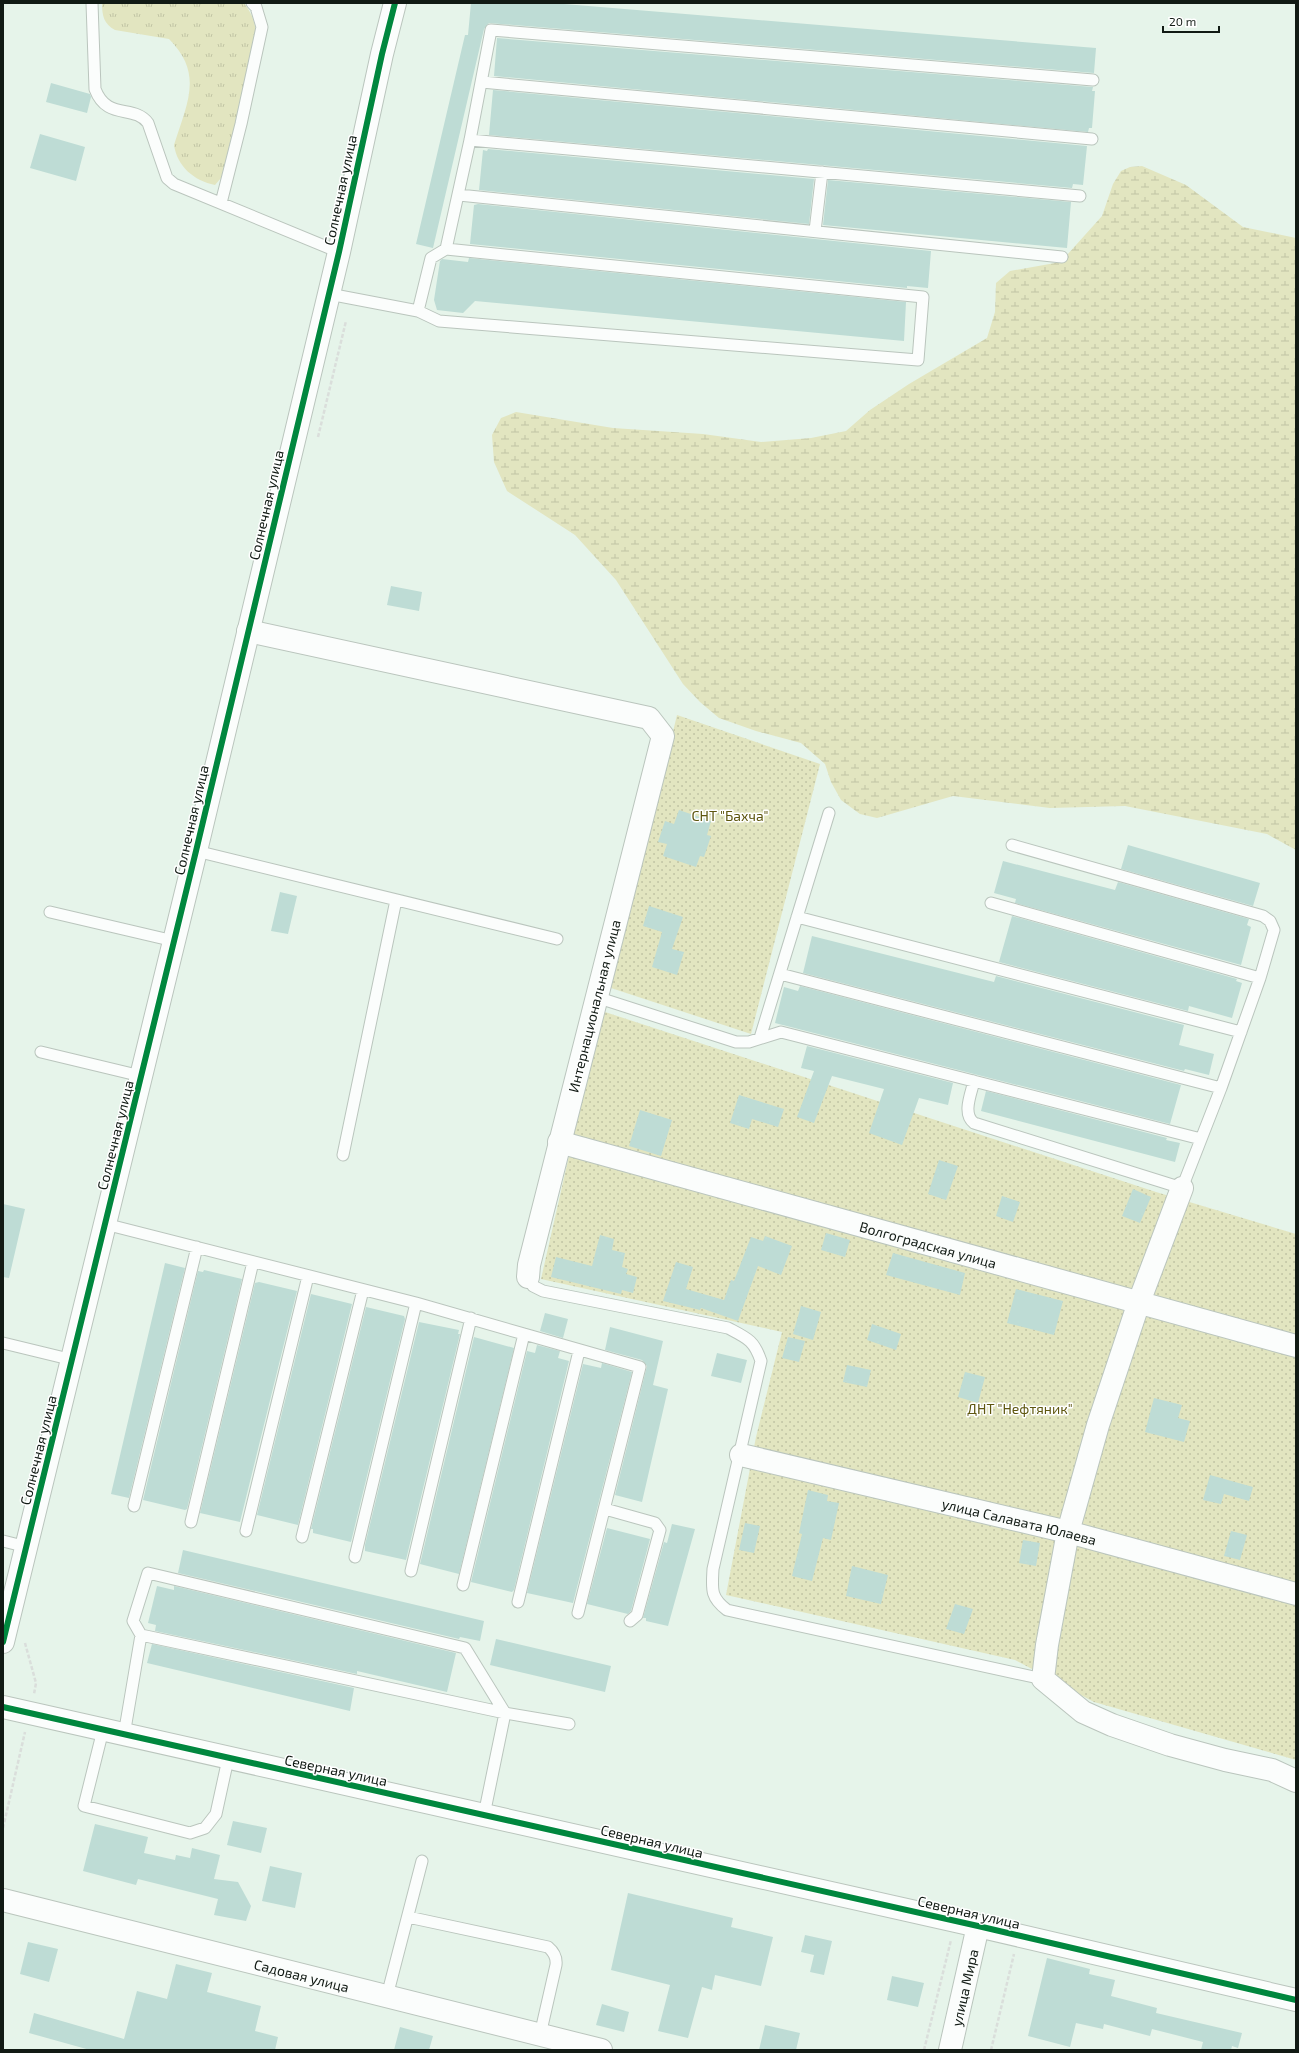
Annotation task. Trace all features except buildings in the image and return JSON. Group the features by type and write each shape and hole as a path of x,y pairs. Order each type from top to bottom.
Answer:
{"street":[{"name":"Солнечная улица","path":"14,1641 27,1546 196,851 329,294 382,54 395,3"},
{"name":"Интернациональная улица","path":"248,631 648,718 663,736 528,1265 528,1277"},
{"name":"Волгоградская улица","path":"559,1142 1296,1346"},
{"path":"1182,1188 1139,1302 1098,1425 1068,1532 1047,1645 1043,1679 1083,1712 1112,1725 1170,1745 1225,1760 1272,1770 1296,1781"},
{"name":"улица Салавата Юлаева","path":"741,1455 1068,1532 1296,1594"},
{"name":"Северная улица","path":"3,1707 228,1759 978,1926 1296,2000"},
{"name":"Садовая улица","path":"3,1900 601,2050"},
{"name":"улица Мира","path":"950,2050 978,1926"}],"lane":[{"path":"92,3 95,89 99,100 108,108 144,118 148,123 167,178 174,184 339,252"},
{"path":"221,203 241,124 262,27 256,7 252,3"},
{"path":"446,249 459,195 491,30 1093,80"},
{"path":"482,82 1092,139"},
{"path":"470,140 1080,196"},
{"path":"815,231 822,172"},
{"path":"459,195 1062,257"},
{"path":"329,294 418,311 439,322 918,360 923,297 446,249 431,258 418,311"},
{"path":"760,1038 829,813"},
{"path":"974,1081 967,1113 969,1119 974,1123 1182,1188 1221,1088 1260,978 1274,930 1270,921 1263,916 1012,846"},
{"path":"196,851 558,939"},
{"path":"343,1155 396,900"},
{"path":"991,903 1260,978"},
{"path":"50,912 174,941"},
{"path":"797,917 1240,1032"},
{"path":"780,974 1221,1088"},
{"path":"596,997 736,1042 748,1042 781,1032 1201,1139"},
{"path":"41,1052 141,1076"},
{"path":"105,1224 416,1303 579,1351 640,1367 578,1613"},
{"path":"134,1506 197,1247"},
{"path":"191,1522 253,1262"},
{"path":"246,1531 308,1276"},
{"path":"528,1277 533,1286 543,1291 728,1328 745,1337 756,1346 761,1360 741,1455 713,1569 712,1588 717,1602 727,1610 1043,1679"},
{"path":"302,1537 363,1290"},
{"path":"355,1557 416,1303"},
{"path":"411,1571 471,1318"},
{"path":"463,1585 524,1334"},
{"path":"3,1342 73,1360"},
{"path":"518,1602 579,1351"},
{"path":"605,1508 655,1523 660,1530 637,1615 630,1621"},
{"path":"3,1541 27,1546"},
{"path":"124,1734 141,1635 133,1621 148,1572 466,1648 505,1713 484,1815"},
{"path":"141,1635 505,1713 568,1724"},
{"path":"103,1730 84,1806 190,1833 205,1828 216,1814 228,1759"},
{"path":"387,1996 422,1861"},
{"path":"408,1917 548,1947 553,1951 557,1959 540,2035"}],"path":[{"path":"316,444 346,321"},
{"path":"3,1828 36,1683 14,1641"},
{"path":"924,2050 951,1941 949,1935"},
{"path":"991,2050 1015,1950"}],"green space":[{"path":"102,3 244,3 248,9 255,25 255,49 221,178 215,185 200,180 194,176 183,166 176,153 174,145 184,116 190,89 186,64 180,52 169,39 115,30 111,28 104,19"},
{"path":"1142,166 1186,185 1243,227 1296,238 1296,850 1267,834 1125,806 1050,808 953,796 877,818 860,814 841,800 831,782 825,764 801,743 756,731 719,718 700,702 683,684 616,580 575,535 507,491 494,462 492,435 501,418 516,412 613,428 703,434 761,442 811,438 846,431 870,410 909,384 987,338 995,312 996,283 1010,271 1055,263 1067,255 1102,216 1113,184 1121,171 1130,167"},
{"name":"СНТ \"Бахча\"","path":"677,715 820,764 751,1034 611,988"},
{"name":"ДНТ \"Нефтяник\"","path":"602,1011 1156,1192 1296,1234 1296,1760 1094,1702 1015,1660 726,1595 756,1437 782,1332 541,1279"}],"cycle path":[{"path":"3,1642 196,851 339,252 382,54 395,3"},
{"path":"3,1707 978,1926 1296,2000"}]}
